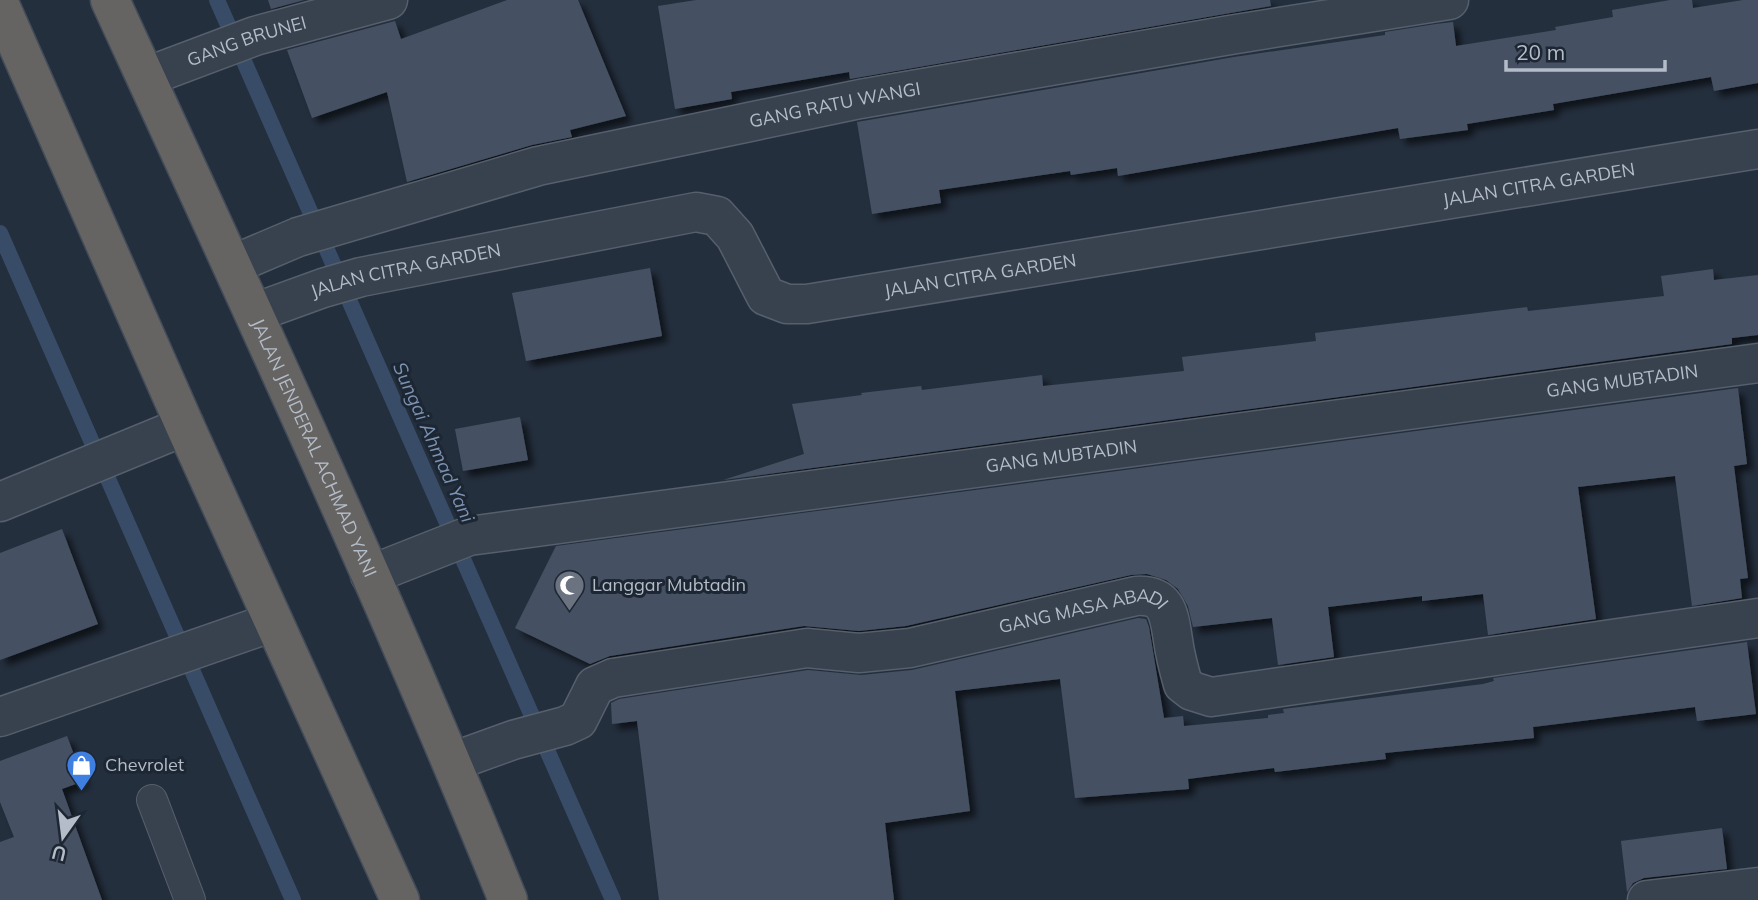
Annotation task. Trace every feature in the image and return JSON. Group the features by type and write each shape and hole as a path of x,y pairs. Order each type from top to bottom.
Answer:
{"highway":[{"name":"JALAN JENDERAL ACHMAD YANI","path":"110,0 254,313 370,575 452,762 508,900"},
{"path":"0,5 185,426 400,900"}],"street":[{"name":"GANG BRUNEI","path":"146,77 255,36 388,0"},
{"name":"GANG RATU WANGI","path":"232,265 298,237 346,225 538,166 860,99 1216,37 1449,0"},
{"name":"JALAN CITRA GARDEN","path":"254,313 361,277 696,212 717,216 735,236 766,296 787,304 807,304 1758,149"},
{"name":"GANG MUBTADIN","path":"370,575 452,542 1758,363"},
{"path":"0,502 185,426"},
{"name":"GANG MASA ABADI","path":"452,762 578,720 595,686 613,678 807,648 859,653 910,648 1136,596 1148,595 1160,601 1170,616 1183,684 1192,691 1210,697 1758,618"},
{"path":"0,717 274,622"},
{"path":"1647,900 1758,887"}],"lane":[{"path":"152,800 190,900"}],"building":[{"path":"268,0 304,0 271,9"},
{"path":"507,0 578,0 626,116 570,130 572,137 532,145 407,182 387,92 312,118 287,50 395,21 401,39"},
{"path":"696,0 1270,0 1271,6 850,79 849,72 731,92 732,99 675,109 658,6"},
{"path":"1670,0 1692,0 1693,8 1758,0 1758,83 1714,91 1711,77 1553,104 1554,110 1467,124 1468,130 1400,139 1398,128 1118,176 1117,168 1071,175 1070,171 939,190 941,203 872,214 857,122 1234,57 1385,35 1385,32 1436,24 1453,22 1456,46 1556,30 1555,27 1613,17 1612,10"},
{"path":"650,268 662,336 526,361 512,293"},
{"path":"1713,269 1714,280 1758,275 1758,335 1732,338 1732,344 723,480 804,454 792,404 921,386 922,390 1042,375 1043,386 1184,371 1182,357 1316,341 1315,333 1527,307 1528,311 1664,296 1661,276"},
{"path":"1738,388 1747,464 1734,466 1748,578 1740,579 1742,598 1692,606 1675,476 1578,487 1596,619 1488,635 1483,594 1422,601 1422,596 1328,607 1334,657 1278,665 1272,618 1193,627 1188,606 1178,589 1166,580 1147,574 1131,575 906,626 859,631 804,626 610,656 590,664 515,628 556,546"},
{"path":"520,417 528,460 463,471 455,429"},
{"path":"62,529 98,624 0,660 0,553"},
{"path":"1138,618 1146,619 1149,627 1164,718 1183,716 1184,726 1268,718 1268,715 1284,713 1283,709 1483,684 1494,681 1493,678 1747,642 1756,714 1697,721 1695,707 1533,727 1534,738 1385,753 1386,759 1275,772 1274,768 1188,779 1189,789 1075,798 1060,679 955,691 970,811 885,823 894,900 659,900 637,721 612,724 611,703 619,699 808,670 861,675 912,670"},
{"path":"67,736 84,781 62,789 102,900 0,900 0,842 14,837 0,802 0,761"},
{"path":"1722,828 1727,869 1644,878 1633,883 1627,892 1621,841"}],"waterway":[{"name":"Sungai Ahmad Yani","path":"217,0 613,900"},
{"name":"Sungai Ahmad Yani","path":"0,233 293,900"}],"place":[{"name":"Langgar Mubtadin","path":"569,612"},
{"name":"Chevrolet","path":"82,792"}]}
